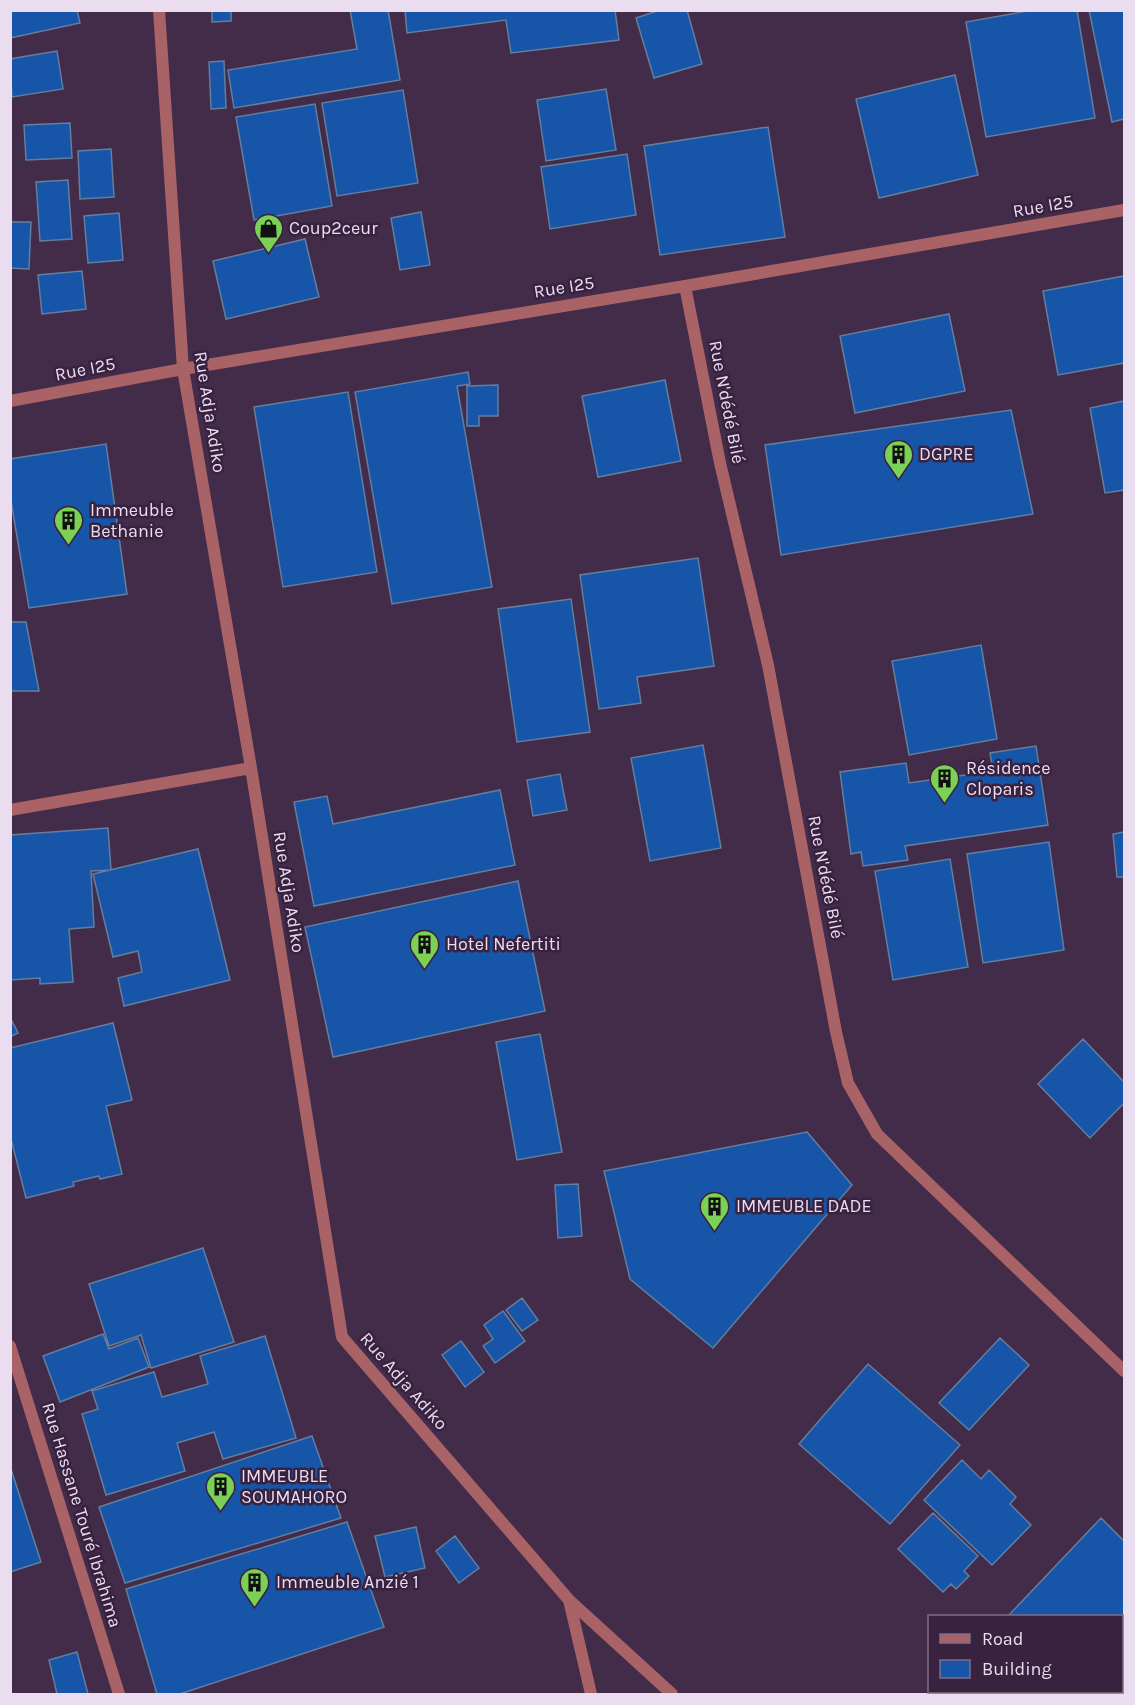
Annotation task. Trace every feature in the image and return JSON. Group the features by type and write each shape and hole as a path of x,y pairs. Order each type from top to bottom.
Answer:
{"street":[{"name":"Rue Adja Adiko","path":"159,10 183,369 251,768 342,1337 569,1600 591,1695"},
{"name":"Rue I25","path":"10,401 183,369 1125,210"},
{"name":"Rue N'dédé Bilé","path":"685,286 720,463 768,665 836,1032 848,1083 878,1134 1125,1371"},
{"path":"10,810 251,768"},
{"name":"Rue Hassane Touré Ibrahima","path":"10,1346 119,1695"},
{"path":"569,1600 672,1695"}],"building":[{"path":"10,10 77,10 80,23 10,38"},
{"path":"212,10 231,10 231,21 212,22"},
{"path":"350,10 388,10 400,80 234,108 228,70 357,49"},
{"path":"405,10 615,10 619,40 511,53 506,20 407,33"},
{"path":"660,10 687,10 702,64 654,78 636,18"},
{"path":"1033,10 1077,10 1095,118 986,137 966,22"},
{"path":"1089,10 1124,10 1124,119 1112,122"},
{"path":"57,51 63,89 12,97 10,59"},
{"path":"224,61 226,108 211,109 209,62"},
{"path":"955,75 978,175 879,198 856,99"},
{"path":"606,89 616,150 546,161 537,100"},
{"path":"403,90 418,183 337,196 322,103"},
{"path":"315,104 332,206 254,220 236,117"},
{"path":"70,123 72,158 26,160 24,125"},
{"path":"768,127 785,237 660,255 644,146"},
{"path":"111,149 114,197 80,199 78,151"},
{"path":"627,154 636,215 550,229 541,167"},
{"path":"68,180 72,239 40,241 36,182"},
{"path":"421,212 430,265 400,270 391,218"},
{"path":"119,213 123,260 88,263 84,216"},
{"path":"10,222 31,222 29,269 10,268"},
{"path":"305,239 319,297 226,319 213,261"},
{"path":"82,271 86,309 42,314 38,275"},
{"path":"1124,276 1124,363 1058,375 1043,291"},
{"path":"949,314 965,391 855,413 840,336"},
{"path":"468,372 470,384 457,386 492,587 392,604 355,392"},
{"path":"665,380 681,461 598,477 582,396"},
{"path":"498,385 498,416 479,416 479,426 467,426 467,386"},
{"path":"348,392 377,572 283,587 254,407"},
{"path":"1124,401 1124,490 1105,493 1090,408"},
{"name":"DGPRE","path":"1011,410 1033,514 781,555 765,445"},
{"name":"Immeuble Bethanie","path":"106,444 127,594 29,608 10,495 10,459"},
{"path":"698,558 714,666 637,677 641,703 599,709 580,575"},
{"path":"571,599 590,732 517,742 498,609"},
{"path":"10,622 26,622 39,691 10,691"},
{"path":"981,645 997,739 909,755 892,661"},
{"path":"703,745 721,848 650,861 631,758"},
{"name":"Résidence Cloparis","path":"1036,746 1048,825 905,846 908,860 863,866 861,852 851,854 840,772 906,763 909,783 993,771 990,753"},
{"path":"560,774 567,810 533,816 527,780"},
{"path":"500,790 515,865 314,906 294,802 327,796 333,824"},
{"path":"108,828 111,870 91,871 94,927 69,929 73,982 40,984 40,978 10,980 10,835"},
{"path":"1124,832 1124,877 1117,877 1113,834"},
{"path":"1049,842 1064,950 983,963 967,854"},
{"path":"198,849 230,980 124,1006 118,978 142,972 138,951 113,957 93,874"},
{"path":"950,859 968,967 893,980 875,871"},
{"name":"Hotel Nefertiti","path":"518,881 545,1011 333,1057 305,927"},
{"path":"10,1017 18,1033 10,1037"},
{"path":"113,1023 132,1100 106,1106 122,1174 73,1182 74,1186 26,1198 10,1135 10,1048"},
{"path":"540,1034 562,1152 517,1160 496,1042"},
{"path":"1083,1039 1124,1082 1124,1103 1090,1138 1038,1084"},
{"name":"IMMEUBLE DADE","path":"807,1132 852,1185 713,1348 630,1279 604,1171"},
{"path":"578,1184 582,1236 558,1238 555,1185"},
{"path":"203,1248 234,1342 151,1368 141,1335 109,1346 89,1284"},
{"path":"522,1298 538,1320 522,1331 506,1310"},
{"path":"503,1311 525,1341 495,1363 483,1346 493,1339 484,1325"},
{"path":"103,1334 109,1349 138,1338 149,1367 60,1402 43,1356"},
{"path":"265,1336 296,1438 223,1459 214,1432 177,1443 185,1471 106,1495 82,1414 98,1409 92,1391 154,1372 162,1397 208,1384 200,1356"},
{"path":"1000,1338 1029,1365 969,1430 939,1403"},
{"path":"461,1341 484,1372 465,1387 442,1355"},
{"path":"868,1364 960,1445 890,1524 799,1444"},
{"name":"IMMEUBLE SOUMAHORO","path":"312,1436 341,1518 125,1583 99,1507"},
{"path":"962,1460 981,1479 989,1470 1016,1497 1010,1504 1031,1525 992,1565 924,1500"},
{"path":"10,1470 41,1562 10,1572"},
{"path":"933,1513 978,1556 964,1571 969,1576 956,1589 951,1584 943,1592 898,1549"},
{"path":"1101,1518 1124,1541 1123,1682 1123,1615 1009,1615"},
{"name":"Immeuble Anzié 1","path":"347,1522 384,1627 180,1694 157,1694 126,1589"},
{"path":"416,1527 425,1568 385,1577 375,1536"},
{"path":"455,1536 479,1568 459,1583 436,1551"},
{"path":"77,1652 88,1694 57,1694 49,1660"}],"place":[{"name":"Coup2ceur","path":"268,254"},
{"name":"DGPRE","path":"898,480"},
{"name":"Immeuble Bethanie","path":"69,546"},
{"name":"Résidence Cloparis","path":"945,804"},
{"name":"Hotel Nefertiti","path":"425,970"},
{"name":"IMMEUBLE DADE","path":"715,1232"},
{"name":"IMMEUBLE SOUMAHORO","path":"220,1512"},
{"name":"Immeuble Anzié 1","path":"255,1608"}]}
